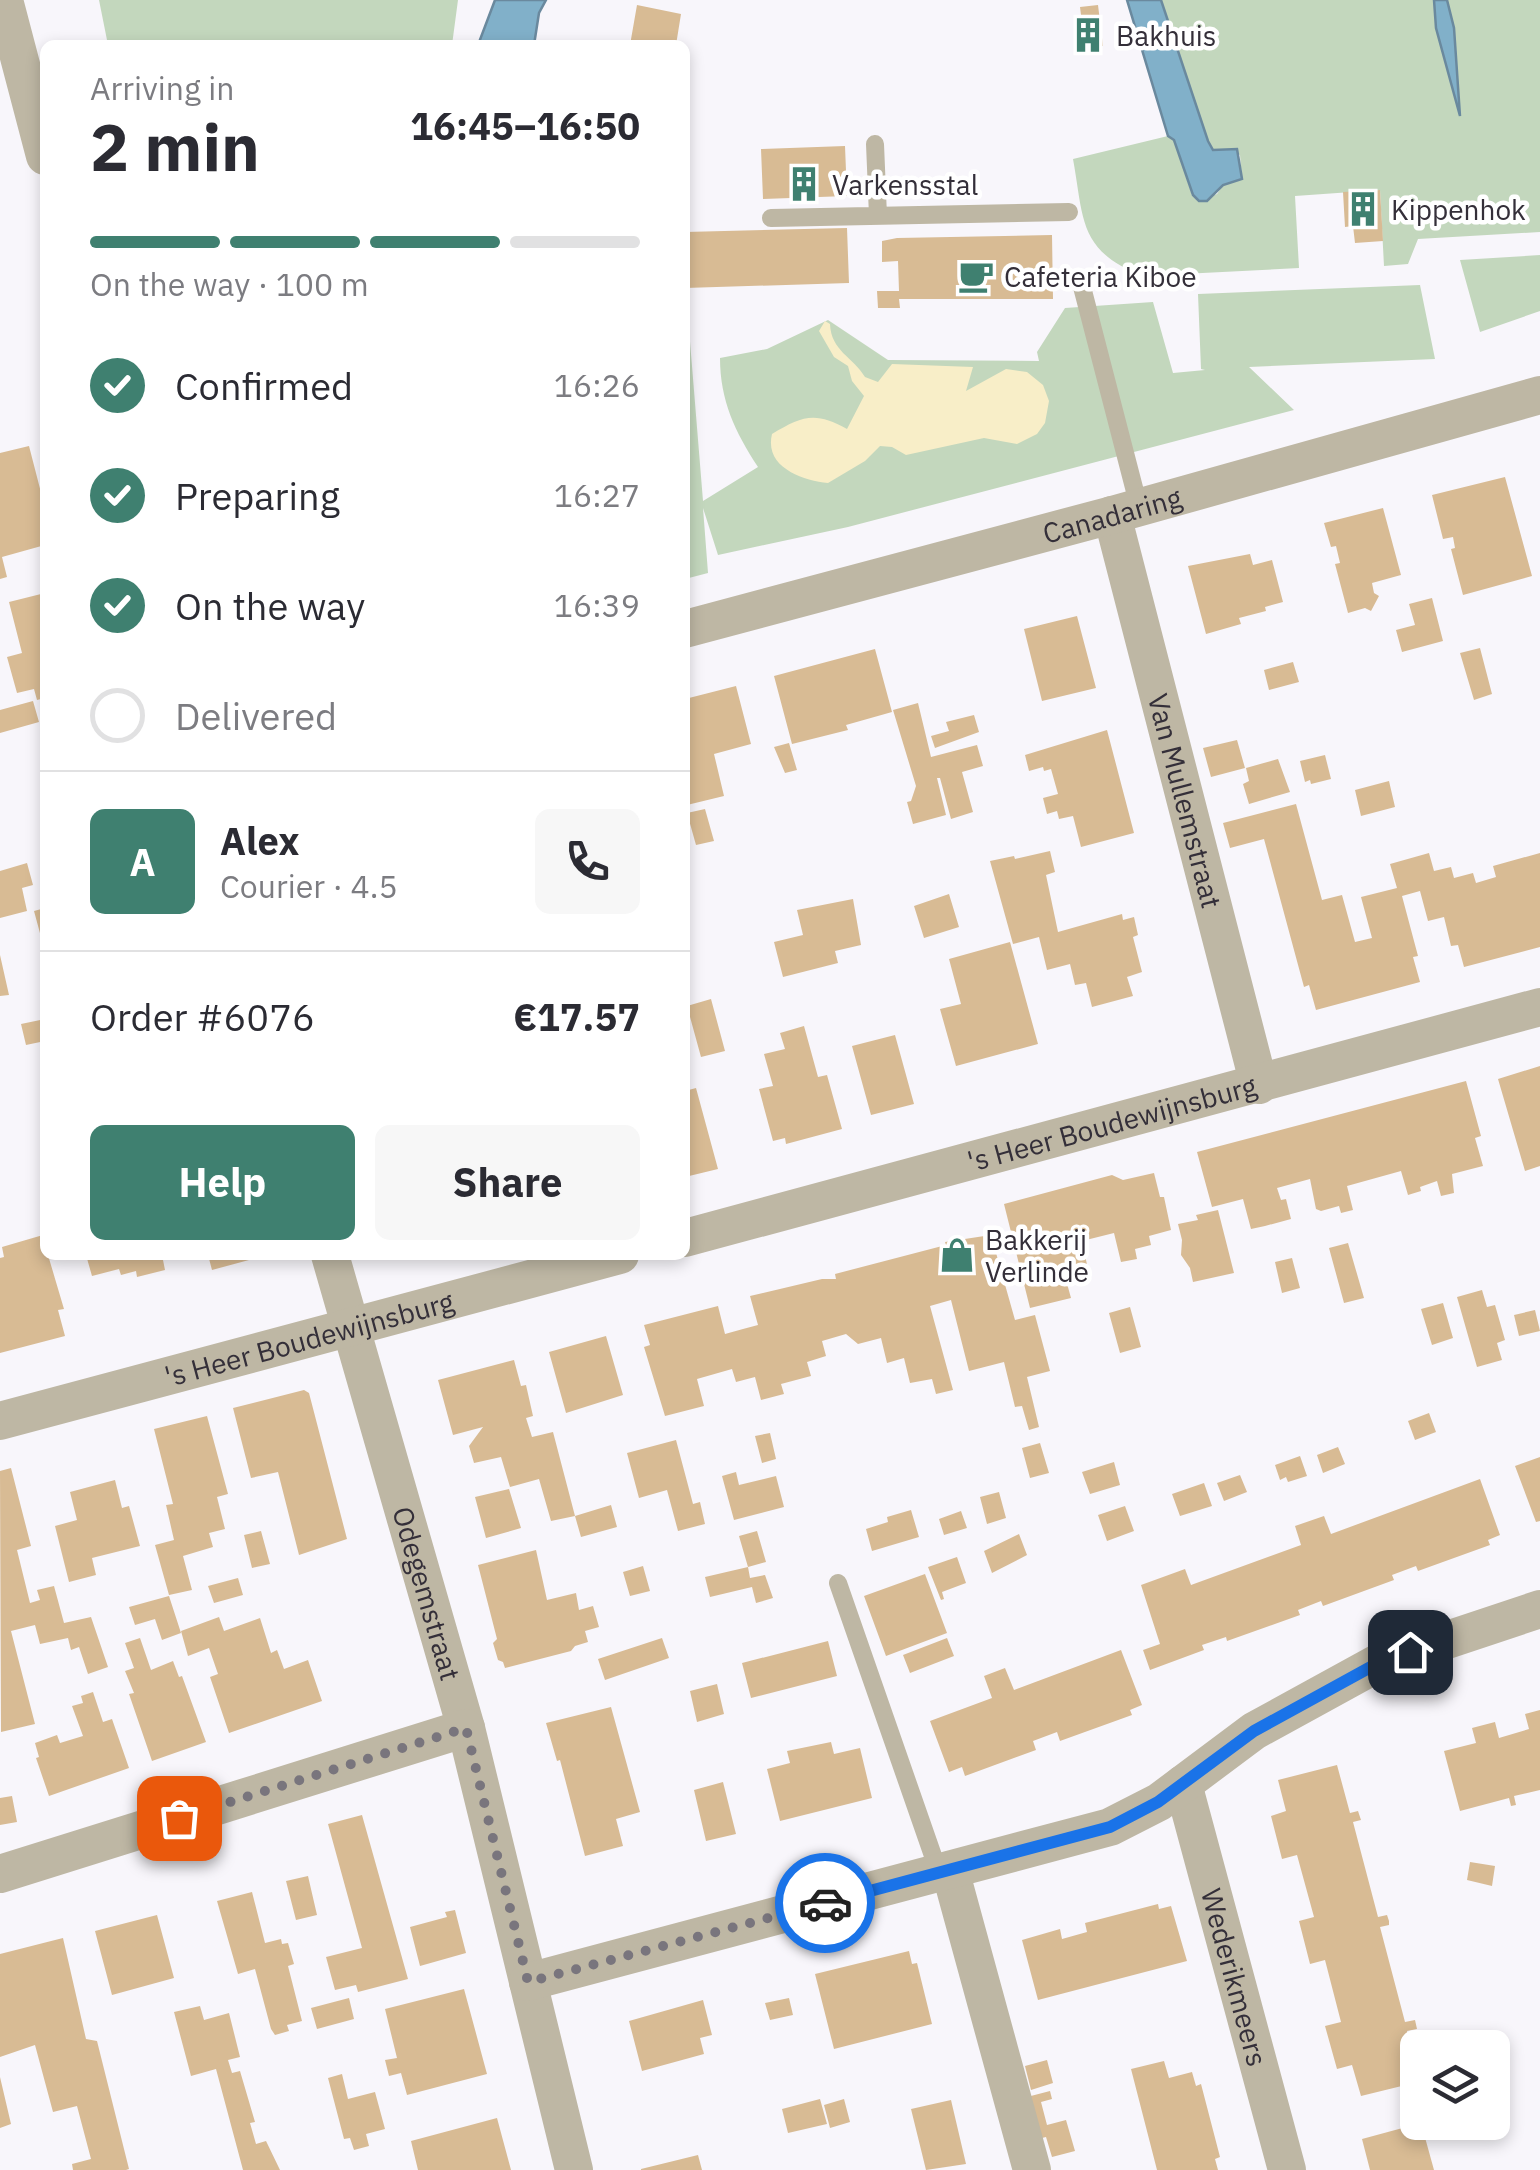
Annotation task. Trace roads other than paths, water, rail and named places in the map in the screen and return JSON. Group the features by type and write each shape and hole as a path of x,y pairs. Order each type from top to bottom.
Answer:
{"street":[{"path":"4,0 40,137"},
{"name":"Canadaring","path":"690,627 1540,396"},
{"name":"Van Mullemstraat","path":"1126,511 1260,1085"},
{"name":"'s Heer Boudewijnsburg","path":"690,1237 1540,1007"},
{"name":"Odegemstraat","path":"331,1260 466,1728 574,2170"},
{"name":"'s Heer Boudewijnsburg","path":"0,1421 601,1260"},
{"path":"528,1982 1110,1827 1158,1802 1254,1731 1378,1663 1540,1609"},
{"path":"0,1874 466,1728"},
{"name":"Wederikmeers","path":"1183,1784 1287,2170"},
{"path":"945,1871 1032,2170"}],"lane":[{"path":"875,144 878,216"},
{"path":"771,218 1069,212"},
{"path":"1081,283 1126,511"},
{"path":"838,1582 945,1871"}],"water":[{"path":"495,0 546,0 539,13 535,40 480,40"},
{"path":"1127,0 1161,0 1208,141 1213,150 1237,149 1242,179 1223,185 1207,201 1199,201 1193,195 1174,140 1168,136"},
{"path":"1434,0 1447,0 1454,28 1460,116 1436,28"}],"place":[{"name":"Bakhuis","path":"1088,35"},
{"name":"Varkensstal","path":"804,184"},
{"name":"Kippenhok","path":"1363,209"},
{"name":"Cafeteria Kiboe","path":"976,276"},
{"name":"Bakkerij Verlinde","path":"957,1255"}]}
